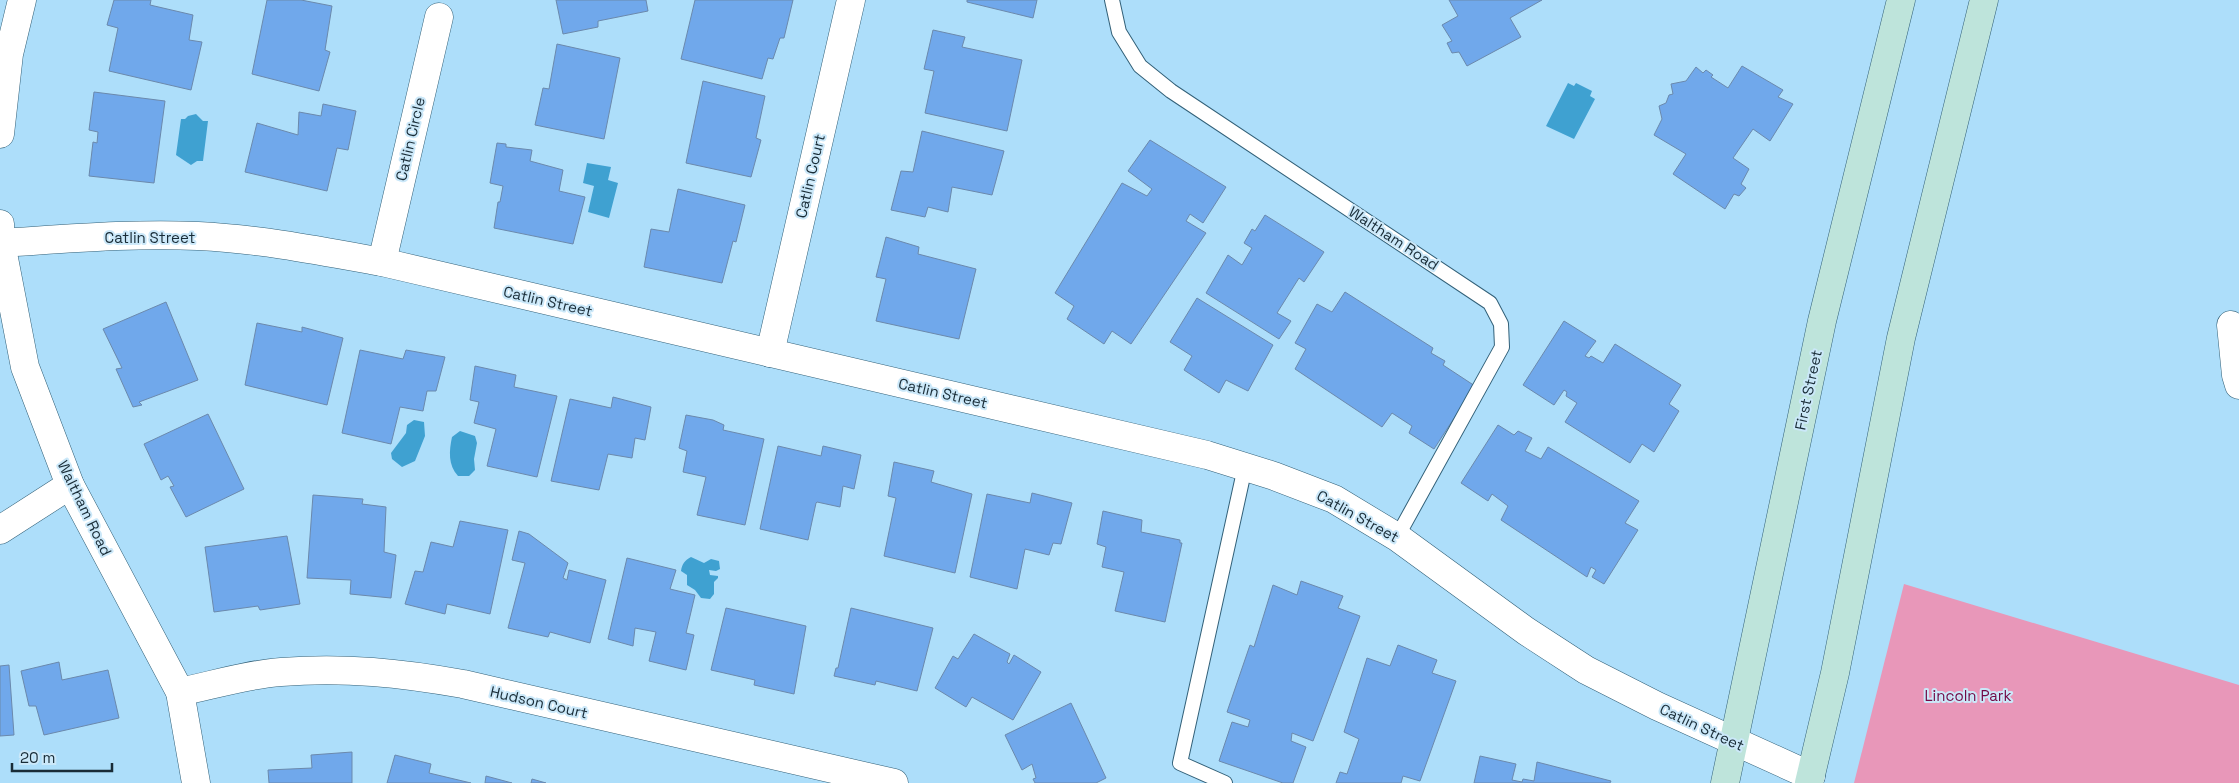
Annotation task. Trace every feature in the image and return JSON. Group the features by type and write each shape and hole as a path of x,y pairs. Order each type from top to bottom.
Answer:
{"main road":[{"name":"First Street","path":"1725,783 1822,321 1901,0"},
{"path":"1810,780 1835,673 1901,338 1984,0"}],"street":[{"path":"0,134 9,54 22,0"},
{"name":"Catlin Court","path":"770,353 851,0"},
{"name":"Catlin Circle","path":"382,262 439,17"},
{"name":"Waltham Road","path":"0,224 0,244 25,366 70,485 180,692 196,783"},
{"name":"Catlin Street","path":"0,244 104,236 198,236 296,246 382,262 1206,455 1334,499 1397,537 1526,631 1586,670 1810,780"},
{"path":"2231,325 2236,375 2239,384"},
{"path":"0,530 70,485"},
{"name":"Hudson Court","path":"180,692 280,672 341,670 400,673 464,684 894,783"}],"lane":[{"name":"Waltham Road","path":"1112,0 1119,32 1140,66 1171,91 1490,303 1501,324 1502,347 1397,537"},
{"path":"1225,783 1180,763 1245,467"}],"green space":[{"name":"Lincoln Park","path":"1904,584 2239,685 2239,783 1854,783"}],"water":[{"path":"1568,83 1574,86 1576,83 1592,91 1590,96 1595,99 1574,139 1546,126"},
{"path":"196,114 203,121 208,121 203,161 197,161 191,165 176,155 181,119"},
{"path":"587,163 611,167 608,180 618,183 609,218 588,212 594,186 583,183"},
{"path":"414,420 424,422 425,436 415,461 402,467 392,459 391,453 406,433 407,425"},
{"path":"460,431 475,436 477,443 474,459 475,470 469,476 458,476 451,463 452,437"},
{"path":"691,557 704,563 711,559 719,561 720,569 716,571 709,570 710,575 718,576 714,582 714,594 710,599 701,598 695,590 687,585 687,575 681,571 684,562"}],"building":[{"path":"114,0 151,0 150,5 193,15 189,40 202,42 191,90 109,71 118,28 107,25"},
{"path":"267,0 301,0 332,6 325,50 330,52 319,91 252,74"},
{"path":"556,0 646,0 648,11 598,21 598,27 563,34"},
{"path":"695,0 793,0 784,38 780,38 773,59 768,58 762,79 681,59"},
{"path":"967,0 1037,0 1033,18 967,2"},
{"path":"1449,0 1542,0 1510,18 1521,37 1467,66 1459,52 1452,53 1447,43 1452,41 1442,25 1458,16"},
{"path":"933,30 965,37 962,47 1022,60 1007,131 925,113 934,71 924,69"},
{"path":"557,44 620,58 604,139 535,125 543,88 549,89"},
{"path":"1742,66 1783,90 1778,97 1793,104 1770,141 1753,129 1733,158 1749,169 1741,184 1746,188 1739,196 1734,194 1725,209 1673,174 1686,154 1654,135 1662,119 1659,106 1666,103 1669,95 1673,94 1671,84 1686,81 1696,67 1703,73 1706,70 1713,75 1711,77 1728,88"},
{"path":"703,81 765,96 756,138 761,140 751,177 686,163"},
{"path":"94,92 165,101 154,183 89,176 93,142 97,143 98,132 89,130"},
{"path":"323,104 356,111 348,150 337,148 327,191 245,172 257,123 298,135 299,112 321,116"},
{"path":"922,131 1004,151 992,195 952,187 948,212 928,207 925,217 891,210 901,171 913,172"},
{"path":"1150,140 1226,187 1203,223 1190,214 1186,221 1206,233 1131,344 1112,331 1104,344 1067,319 1074,306 1055,293 1122,183 1147,196 1152,189 1128,171"},
{"path":"497,143 506,144 506,147 532,150 530,161 563,170 559,191 585,197 573,244 494,228 498,202 500,202 503,186 490,183"},
{"path":"678,189 745,205 736,242 733,241 722,283 644,267 651,229 669,232"},
{"path":"1265,215 1324,252 1304,282 1299,278 1277,313 1291,321 1279,339 1206,293 1228,255 1242,265 1252,248 1244,243 1252,229 1255,231"},
{"path":"886,237 919,247 918,254 976,269 959,339 876,321 886,279 876,277"},
{"path":"1345,292 1433,348 1431,353 1445,361 1443,365 1475,386 1434,449 1409,433 1412,426 1392,413 1382,427 1295,369 1306,349 1295,343 1317,304 1332,312"},
{"path":"1197,298 1273,345 1248,391 1226,380 1219,393 1184,370 1192,356 1170,342"},
{"path":"166,302 198,380 139,402 142,405 133,407 116,369 122,368 103,329"},
{"path":"1564,321 1596,341 1585,356 1589,358 1591,356 1603,363 1615,344 1681,385 1669,404 1679,411 1654,452 1642,444 1630,463 1565,422 1577,403 1566,396 1567,392 1564,390 1554,405 1523,385"},
{"path":"257,323 302,332 302,327 343,338 327,405 245,385"},
{"path":"360,350 403,359 406,350 445,357 436,391 427,391 423,411 400,407 391,444 342,433"},
{"path":"475,366 516,375 514,387 557,396 537,477 487,466 496,429 474,423 479,402 470,400"},
{"path":"613,397 651,407 645,440 635,438 632,458 608,454 599,490 551,481 570,399 611,408"},
{"path":"208,414 244,489 186,517 170,487 174,486 168,476 161,480 144,444"},
{"path":"686,415 713,420 724,425 723,430 764,439 745,525 697,515 706,477 683,472 687,451 679,448"},
{"path":"1498,425 1514,435 1518,431 1532,438 1525,451 1541,459 1548,447 1639,501 1625,523 1638,530 1604,584 1592,577 1596,570 1591,567 1587,577 1501,520 1508,506 1492,494 1488,501 1461,483"},
{"path":"778,446 821,456 823,446 861,455 854,489 843,486 840,507 816,503 808,540 760,529"},
{"path":"894,462 934,471 931,482 972,494 955,573 884,556 896,498 888,496"},
{"path":"1032,493 1072,503 1061,544 1053,543 1049,555 1025,549 1017,589 970,577 987,494 1030,503"},
{"path":"313,495 363,499 362,504 386,507 384,552 396,555 391,598 350,594 351,580 307,578"},
{"path":"1103,511 1142,520 1141,532 1180,540 1180,543 1182,543 1165,622 1115,611 1124,572 1102,567 1106,547 1097,544"},
{"path":"460,521 508,530 490,614 447,604 445,614 405,604 415,571 423,572 431,542 453,547"},
{"path":"519,531 529,534 568,563 563,578 567,580 569,570 606,580 590,643 550,632 548,637 508,628 525,563 512,560"},
{"path":"287,536 300,604 260,610 258,606 214,612 205,547"},
{"path":"627,558 676,570 670,589 695,595 686,633 694,635 686,670 649,661 656,632 635,628 633,646 608,639"},
{"path":"1301,581 1343,596 1338,608 1360,616 1313,741 1292,733 1291,741 1306,747 1293,783 1283,783 1219,761 1232,722 1248,727 1250,720 1227,712 1250,645 1254,647 1273,585 1297,595"},
{"path":"726,608 806,626 794,694 754,685 755,680 711,670"},
{"path":"851,608 933,628 917,691 876,681 875,685 834,676 836,668 838,668"},
{"path":"974,634 1010,654 1007,662 1009,664 1014,655 1041,672 1013,720 972,697 966,707 935,688 953,656 958,659"},
{"path":"1398,645 1437,660 1432,673 1456,681 1420,781 1403,776 1401,783 1336,783 1340,772 1347,774 1359,739 1344,732 1367,658 1390,666"},
{"path":"59,662 62,680 108,670 119,718 44,735 36,706 29,706 21,671"},
{"path":"9,665 14,735 0,736 0,666"},
{"path":"1071,703 1106,778 1096,783 1035,783 1033,779 1036,778 1032,764 1022,770 1005,735"},
{"path":"352,752 352,783 269,783 268,770 312,768 311,755"},
{"path":"395,755 431,764 429,773 471,783 387,783"},
{"path":"1480,756 1516,764 1512,780 1522,782 1523,779 1534,781 1537,762 1611,781 1610,783 1474,783"},
{"path":"486,776 512,783 485,783"},
{"path":"532,779 546,783 531,783"}]}
